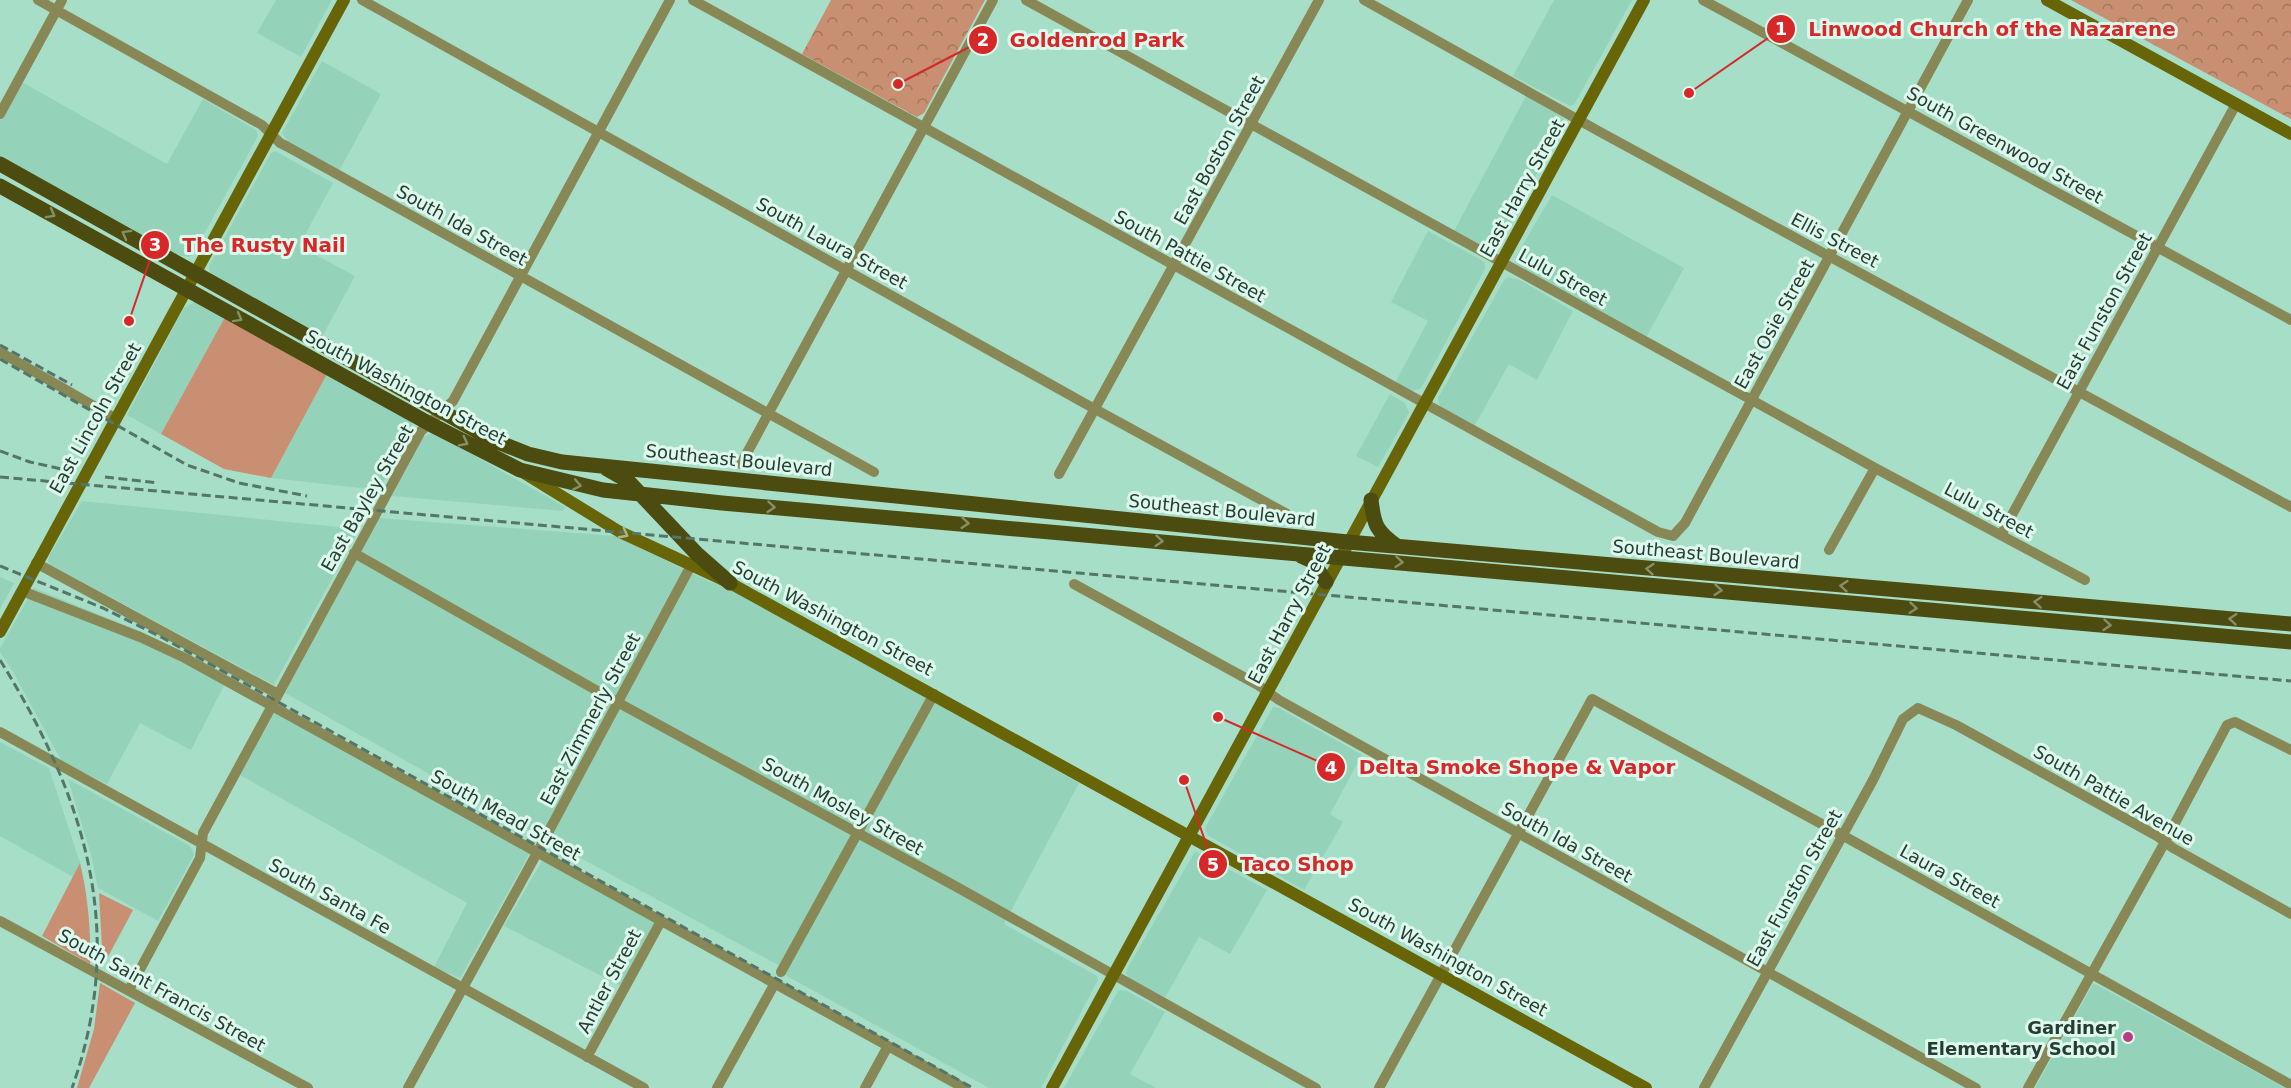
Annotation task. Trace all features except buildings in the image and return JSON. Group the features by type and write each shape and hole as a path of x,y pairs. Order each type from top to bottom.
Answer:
{"main road":[{"path":"0,164 196,273"},
{"name":"South Washington Street","path":"0,186 430,424 520,470"},
{"name":"Southeast Boulevard","path":"196,273 493,440 528,454 562,462 1348,542 2291,624"},
{"path":"601,466 628,481 642,495 694,560 730,583"},
{"name":"Southeast Boulevard","path":"520,470 566,483 642,495 2291,642"},
{"path":"1371,500 1374,524 1383,536 1397,546"},
{"path":"1293,553 1312,561 1326,582"}],"street":[{"name":"South Ida Street","path":"38,0 262,125 288,147 874,472"},
{"path":"0,114 62,0"},
{"name":"East Lincoln Street","path":"0,632 344,0"},
{"name":"South Laura Street","path":"362,0 1096,410 1287,514"},
{"name":"East Bayley Street","path":"129,990 200,858 203,833 421,430 453,400 670,0"},
{"name":"South Pattie Street","path":"693,0 1658,532 1673,536"},
{"path":"741,464 993,0"},
{"name":"Lulu Street","path":"1026,0 1875,468 2085,580"},
{"name":"East Boston Street","path":"1059,474 1320,0"},
{"name":"Ellis Street","path":"1364,0 1579,120 2291,507"},
{"name":"East Harry Street","path":"1052,1088 1644,0"},
{"name":"South Greenwood Street","path":"1703,0 2291,320"},
{"name":"East Osie Street","path":"1673,536 1685,523 1968,0"},
{"path":"2047,0 2291,134"},
{"name":"East Funston Street","path":"2001,535 2236,104"},
{"path":"0,351 115,418"},
{"path":"1829,550 1875,468"},
{"name":"South Washington Street","path":"520,470 620,532 694,560"},
{"name":"South Mosley Street","path":"354,553 617,702 858,833 1316,1088"},
{"name":"East Zimmerly Street","path":"408,1088 538,852 694,560"},
{"path":"36,564 278,694"},
{"name":"South Washington Street","path":"730,583 1646,1088"},
{"name":"South Ida Street","path":"1074,584 1144,621 1519,834 1976,1088"},
{"name":"South Mead Street","path":"22,591 165,647 964,1088"},
{"path":"781,972 934,694"},
{"name":"Laura Street","path":"1519,834 1592,699 2092,973 2291,1085"},
{"name":"East Funston Street","path":"1704,1088 1903,719 1918,708"},
{"name":"South Pattie Avenue","path":"1918,708 1956,725 2291,914"},
{"path":"2028,1088 2165,842 2227,725 2235,722 2291,750"},
{"name":"South Santa Fe","path":"0,732 644,1088"},
{"path":"1379,1088 1519,834"},
{"name":"South Saint Francis Street","path":"0,921 308,1088"},
{"name":"Antler Street","path":"587,1057 661,921"},
{"path":"717,1088 775,983"},
{"path":"865,1088 888,1046"}],"shaded area":[{"path":"276,0 332,0 301,57 257,33"},
{"path":"1554,0 1632,0 1574,105 1570,106 1513,76"},
{"path":"322,61 381,94 339,171 289,144 282,133"},
{"path":"22,82 167,164 203,99 256,130 258,135 256,140 194,252 189,257 177,255 0,158 0,121"},
{"path":"1526,96 1554,112 1563,119 1564,124 1498,246 1492,250 1454,231"},
{"path":"275,151 333,183 299,246 355,276 322,337 215,278 210,272 209,266 271,153"},
{"path":"1552,195 1684,268 1647,336 1519,267 1515,262 1515,258"},
{"path":"1428,231 1480,259 1485,263 1485,269 1424,383 1420,389 1411,391 1395,383 1428,321 1391,302"},
{"path":"1508,277 1520,280 1573,311 1537,380 1509,364 1475,425 1440,407 1438,398 1504,280"},
{"path":"195,302 225,317 161,434 127,415 184,308"},
{"path":"327,374 408,418 412,423 412,433 378,490 271,478"},
{"path":"1390,394 1405,403 1409,413 1378,467 1356,456"},
{"path":"431,433 565,507 563,511 392,496 423,438"},
{"path":"82,501 359,529 274,685 51,565 48,562 49,556"},
{"path":"379,518 615,536 710,582 727,587 1079,783 1004,924 1097,976 1098,980 1041,1088 989,1088 787,976 778,965 538,835 285,693"},
{"path":"0,577 14,583 0,609"},
{"path":"34,588 147,634 228,678 191,750 140,723 107,784 62,762 0,652 0,648"},
{"path":"1273,707 1279,708 1362,755 1330,814 1343,822 1304,890 1209,836 1205,828"},
{"path":"275,712 530,853 460,978 434,967 467,903 240,775"},
{"path":"0,742 49,768 80,863 73,877 0,836"},
{"path":"68,779 190,846 194,855 158,921 98,888 91,855"},
{"path":"1197,852 1267,890 1230,954 1199,937 1165,998 1129,978 1126,974 1127,969 1194,853"},
{"path":"542,861 656,923 621,986 504,926"},
{"name":"Gardiner Elementary School","path":"2093,984 2097,985 2285,1088 2035,1088"},
{"path":"1121,990 1165,1012 1130,1074 1156,1088 1064,1088 1118,991"}],"green space":[{"path":"831,0 985,0 924,113 917,117 802,54"},
{"path":"2071,0 2291,0 2291,119"},
{"path":"225,317 327,374 271,478 224,469 161,434"},
{"path":"80,863 88,913 90,964 42,936"},
{"path":"99,893 133,910 103,966"},
{"path":"100,983 135,1003 89,1088 77,1088 94,1029"}],"railway":[{"path":"0,345 72,385"},
{"path":"0,359 187,465 239,483 307,496"},
{"path":"0,451 30,462 66,470"},
{"path":"0,477 2291,681"},
{"path":"105,477 158,483"},
{"path":"0,566 103,608 163,638 973,1088"},
{"path":"0,660 30,711 55,763 75,814 89,866 96,920 96,974 88,1030 72,1088"}],"place":[{"name":"Goldenrod Park","path":"898,84"},
{"name":"Linwood Church of the Nazarene","path":"1689,93"},
{"name":"The Rusty Nail","path":"129,321"},
{"name":"Delta Smoke Shope & Vapor","path":"1218,717"},
{"name":"Taco Shop","path":"1184,780"},
{"name":"Gardiner Elementary School","path":"2128,1037"}]}
